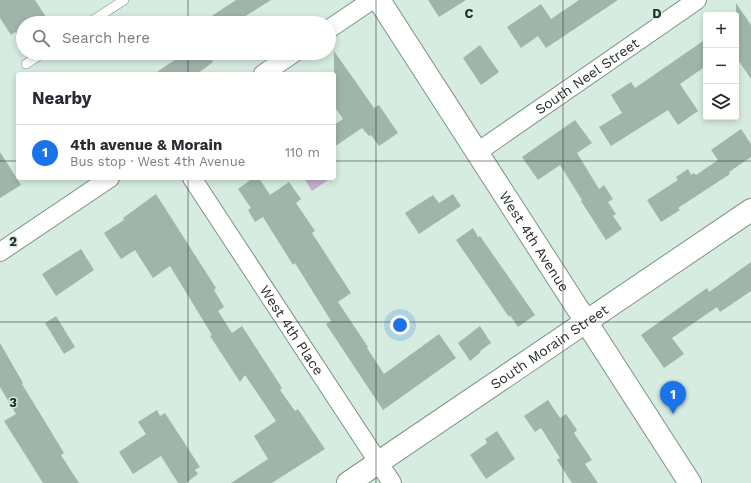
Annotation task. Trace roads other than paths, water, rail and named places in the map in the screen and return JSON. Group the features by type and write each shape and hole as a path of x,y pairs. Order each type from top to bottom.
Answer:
{"street":[{"path":"336,24 372,0"},
{"name":"West 4th Avenue","path":"379,0 690,483"},
{"name":"South Neel Street","path":"476,152 697,0"},
{"path":"266,72 284,60"},
{"path":"0,252 107,180"},
{"name":"West 4th Place","path":"193,180 392,483"},
{"name":"South Morain Street","path":"348,483 751,210"}],"lane":[{"path":"100,16 124,0"},
{"path":"26,64 32,60"}],"place":[{"name":"4th avenue & Morain","path":"673,414"}]}
